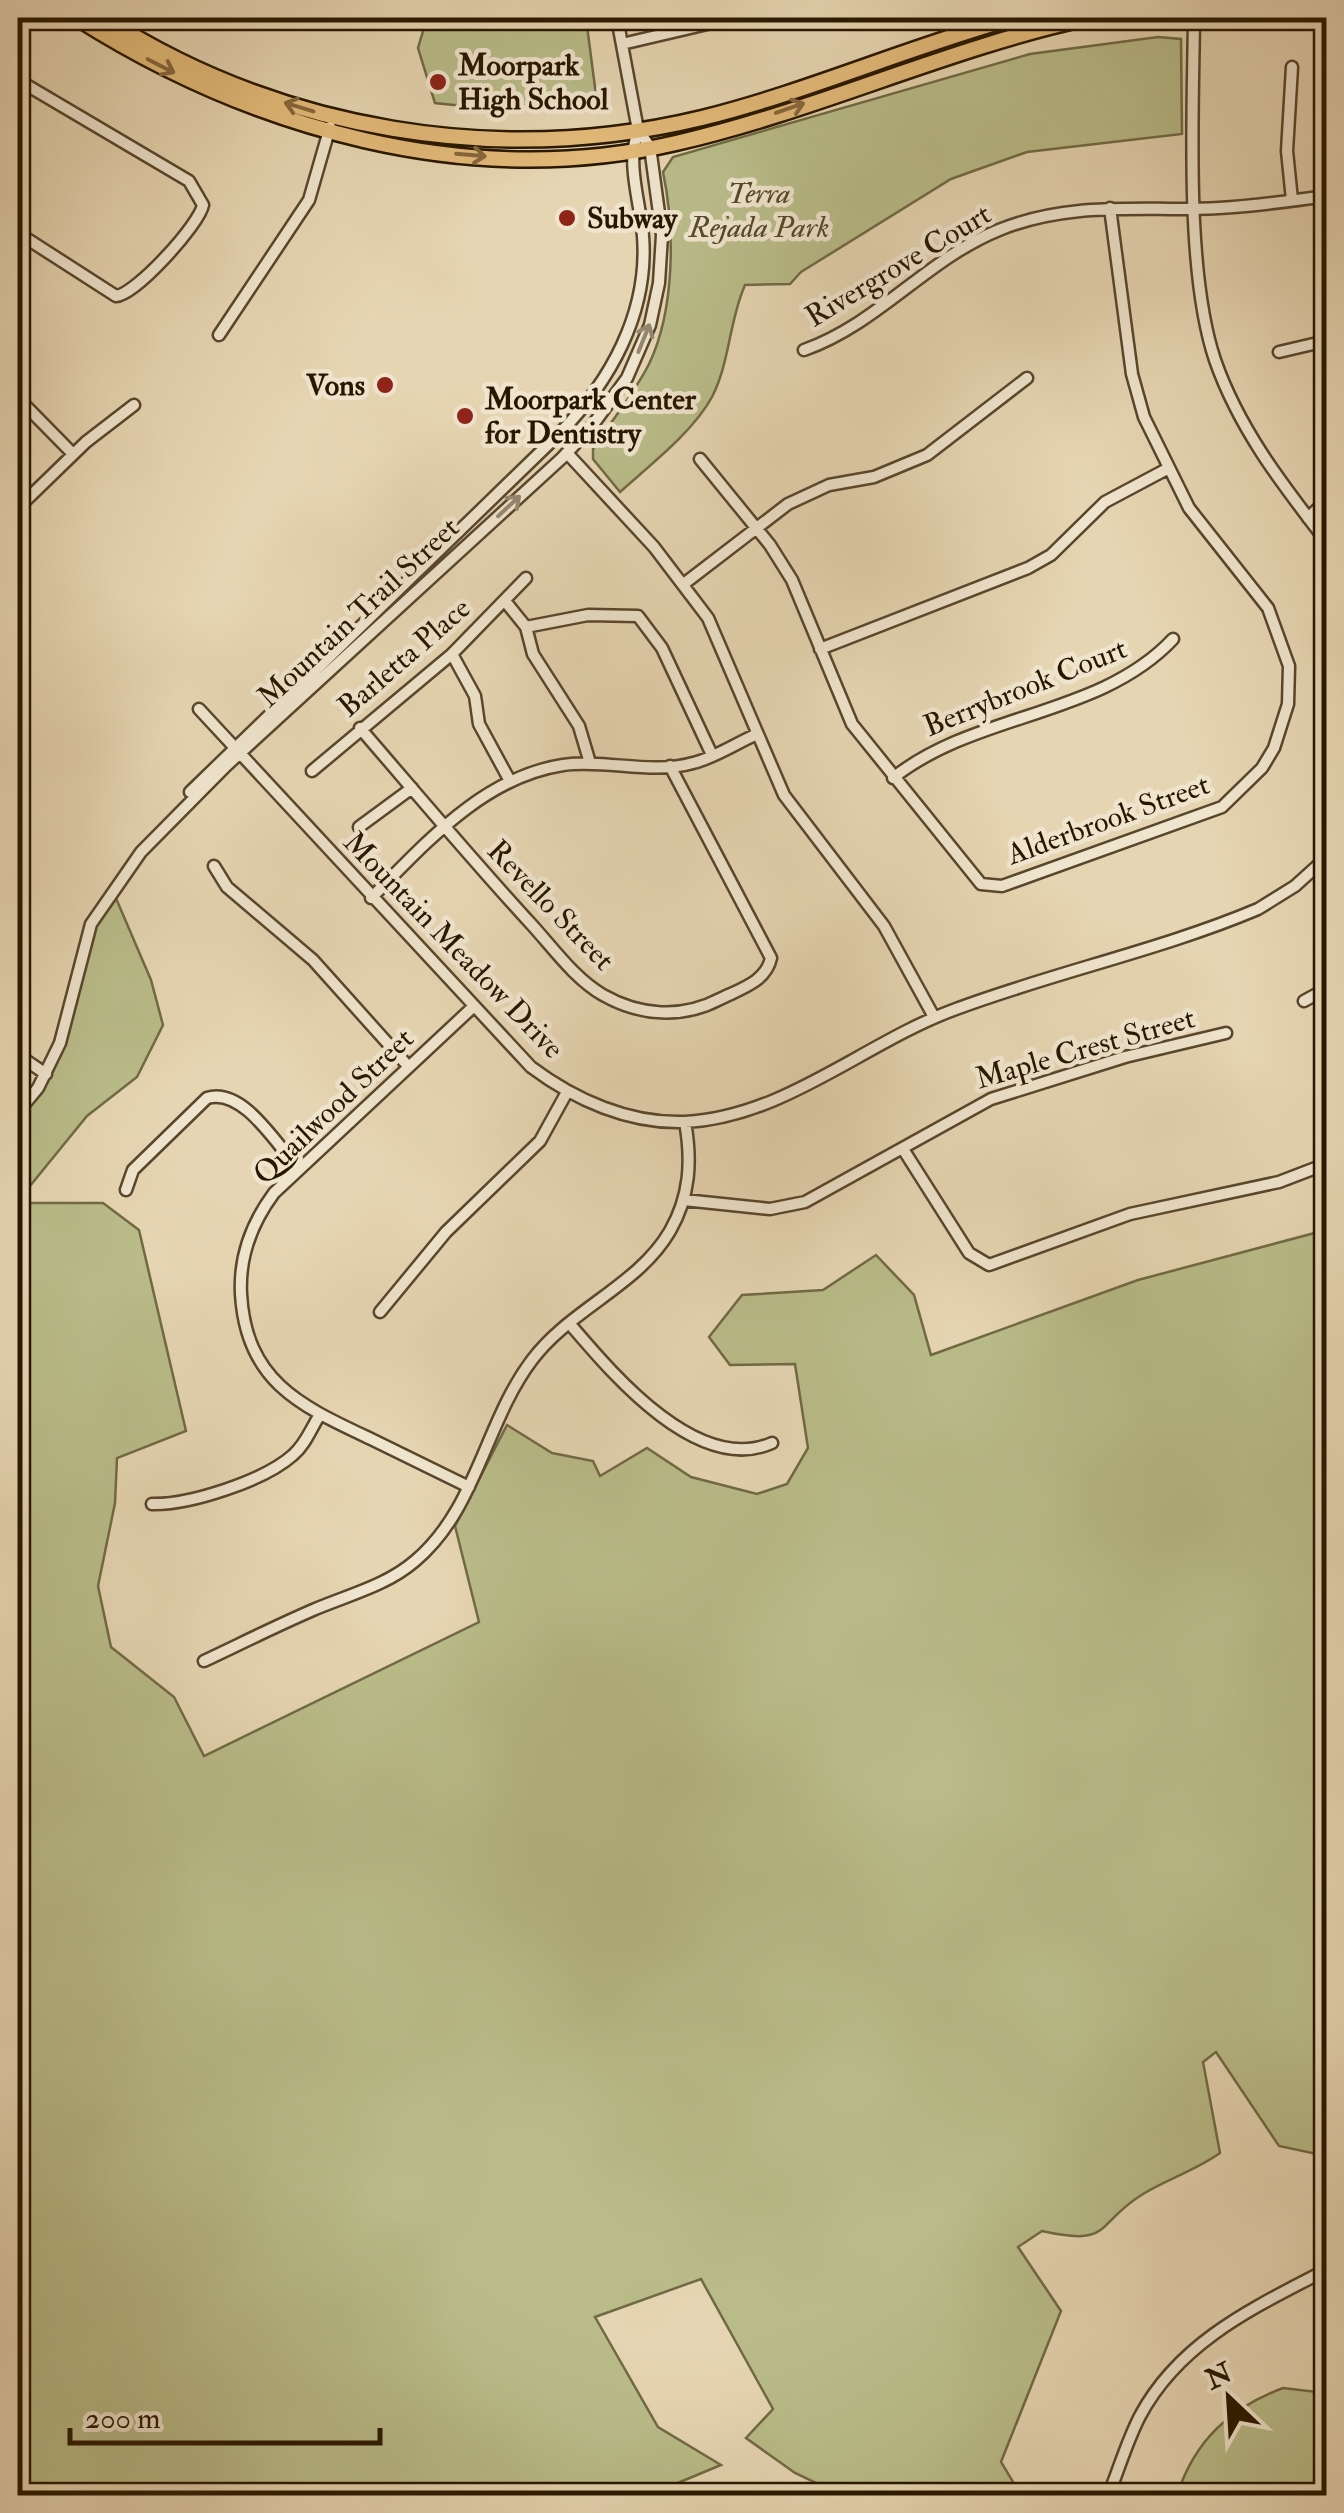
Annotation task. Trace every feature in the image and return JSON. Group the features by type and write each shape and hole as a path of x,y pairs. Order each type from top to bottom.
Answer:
{"main road":[{"path":"76,18 191,81 331,124 490,139 638,130 716,114 1013,18"},
{"path":"104,18 224,80 389,146 494,157 631,150 740,126 1012,36 1088,18"}],"street":[{"name":"Mountain Trail Street","path":"237,751 567,453 627,378 656,306 662,249 650,147 638,130 617,18"},
{"path":"622,44 733,18"},
{"path":"1194,18 1200,293 1214,358 1252,440 1326,541"},
{"path":"1292,67 1287,151 1292,200"},
{"path":"18,80 189,181 201,196 202,212 134,289 123,296 116,296 18,233"},
{"path":"218,335 309,200 331,124"},
{"name":"Mountain Trail Street","path":"18,1112 43,1073 70,1017 84,942 101,906 160,832 558,435 602,382 632,319 642,264 631,150 638,130"},
{"name":"Rivergrove Court","path":"804,350 861,323 944,259 997,230 1044,215 1110,208 1196,208 1326,196"},
{"name":"Alderbrook Street","path":"700,459 792,580 840,704 894,778 988,887 1200,818 1237,796 1252,782 1274,748 1284,721 1290,680 1285,648 1268,608 1189,508 1144,417 1132,374 1110,208"},
{"path":"1279,352 1326,340"},
{"path":"684,583 807,493 874,478 926,455 1027,378"},
{"path":"18,398 74,454"},
{"path":"18,508 74,454 134,405"},
{"path":"567,453 684,583 724,646 755,734 784,795 884,926 934,1018"},
{"path":"820,649 1028,568 1051,554 1105,502 1167,470"},
{"path":"1308,518 1326,502"},
{"name":"Barletta Place","path":"312,770 452,654 526,578"},
{"path":"505,601 526,627 533,654 580,726 590,763"},
{"path":"526,627 608,614 638,616 662,648 712,755"},
{"name":"Berrybrook Court","path":"894,778 930,752 955,740 1130,675 1153,660 1172,639"},
{"path":"452,654 475,696 479,724 510,782"},
{"name":"Mountain Meadow Drive","path":"199,709 531,1067 568,1092 623,1114 685,1122 748,1111 934,1018 1228,922 1278,898 1326,858"},
{"name":"Revello Street","path":"360,728 563,958 605,996 648,1011 678,1014 709,1005 762,976 771,952 725,876 670,766"},
{"path":"371,898 473,803 510,782 549,768 590,763 670,766 712,755 755,734"},
{"path":"359,827 412,788"},
{"path":"214,866 227,887 312,960 408,1066"},
{"path":"1304,1002 1326,989"},
{"name":"Quailwood Street","path":"469,1486 320,1416 279,1387 248,1337 242,1310 242,1261 252,1229 274,1194 473,1007"},
{"name":"Maple Crest Street","path":"684,1200 752,1208 794,1204 828,1193 964,1110 991,1099 1125,1057 1226,1033"},
{"path":"18,1055 43,1073"},
{"name":"Mountain Trail Street","path":"18,1102 43,1073"},
{"path":"380,1312 446,1232 540,1141 568,1092"},
{"path":"126,1190 131,1174 158,1144 207,1098 219,1094 236,1100 298,1168"},
{"path":"204,1661 387,1580 412,1564 446,1528 524,1371 569,1322 650,1256 670,1231 684,1200 690,1154 685,1122"},
{"path":"904,1148 969,1253 977,1262 990,1266 1130,1214 1279,1182 1326,1164"},
{"path":"569,1322 628,1389 673,1424 736,1448 753,1450 772,1443"},
{"path":"152,1504 181,1504 274,1468 300,1448 320,1416"},
{"path":"1108,2496 1139,2419 1182,2360 1244,2312 1326,2270"}],"green space":[{"path":"427,18 586,18 596,95 493,109 435,103 418,48"},
{"name":"Terra Rejada Park","path":"1158,37 1181,39 1182,134 1027,152 951,179 801,272 790,284 745,285 718,384 694,423 620,492 593,459 593,449 629,397 658,343 668,295 671,244 663,172 673,157 1030,54"},
{"path":"112,889 151,980 163,1025 137,1077 87,1116 21,1197 25,1203 103,1203 139,1230 186,1431 117,1458 115,1503 98,1586 111,1647 174,1697 204,1756 479,1622 455,1526 507,1425 552,1453 593,1461 600,1476 647,1448 691,1477 757,1494 787,1484 808,1448 795,1364 730,1365 709,1337 742,1295 823,1290 876,1255 914,1295 931,1355 1138,1280 1326,1230 1326,2156 1279,2146 1216,2052 1203,2062 1220,2153 1143,2194 1101,2230 1081,2236 1042,2231 1018,2247 1061,2311 1001,2462 1021,2495 841,2495 795,2473 746,2438 773,2409 701,2279 595,2317 658,2427 721,2465 649,2495 18,2496 18,1112 46,1074 85,942"},
{"path":"1283,2388 1326,2393 1326,2495 1177,2495 1194,2458 1217,2428 1247,2405"}],"place":[{"name":"Moorpark High School","path":"438,82"},
{"name":"Subway","path":"567,218"},
{"name":"Vons","path":"385,385"},
{"name":"Moorpark Center for Dentistry","path":"465,416"}]}
